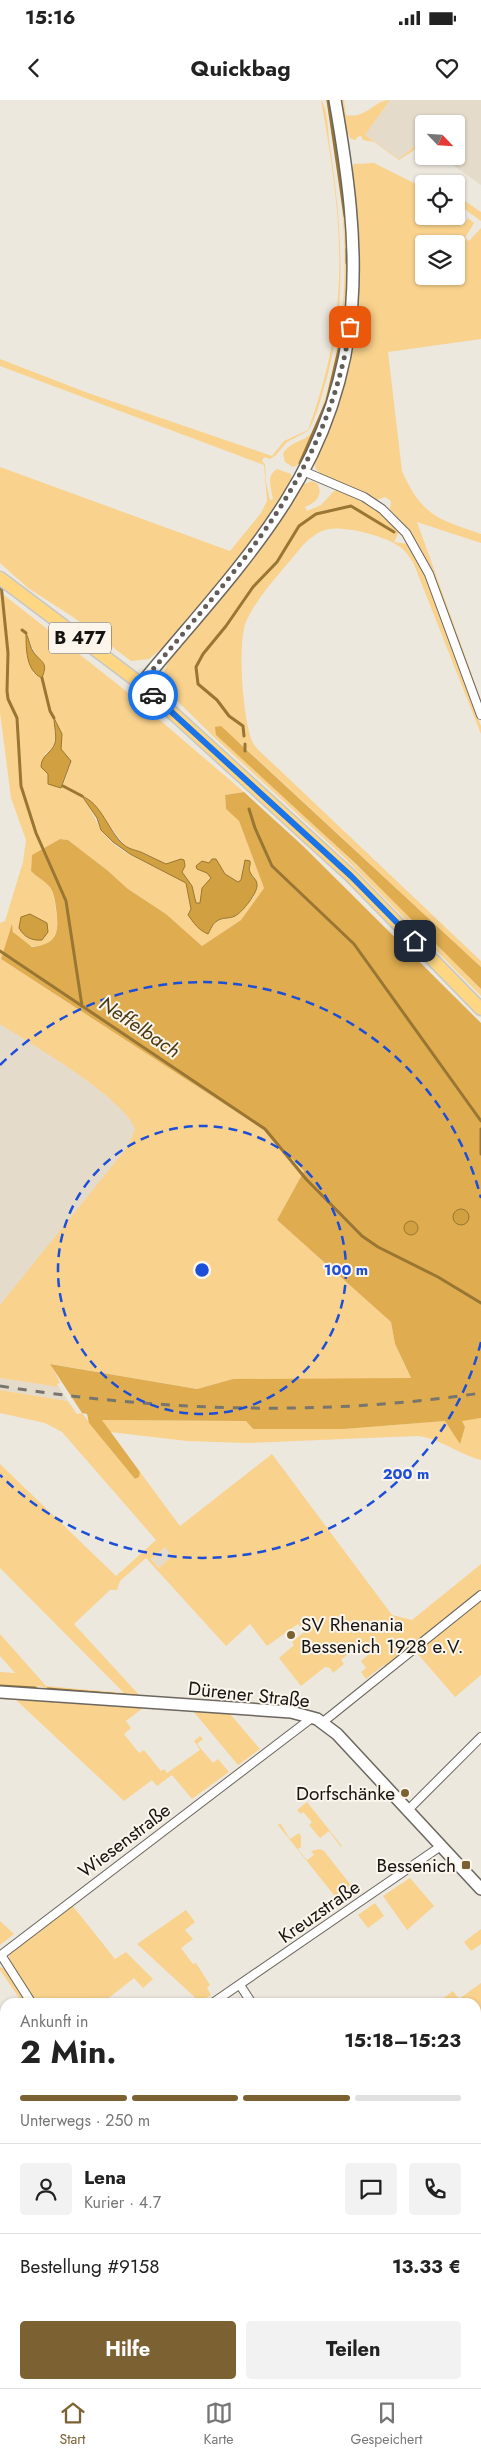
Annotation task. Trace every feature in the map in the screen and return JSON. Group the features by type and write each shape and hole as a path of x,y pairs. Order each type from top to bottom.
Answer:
{"main road":[{"name":"B 477","path":"0,578 141,684 351,876 481,1008"}],"street":[{"path":"141,684 266,530 303,471 323,429 338,386 348,337 353,298 352,214 335,100"},
{"path":"303,471 364,497 382,509 406,533 429,574 481,715"},
{"path":"318,1720 481,1595"},
{"name":"Dürener Straße","path":"0,1692 291,1712 318,1720 337,1734 481,1889"},
{"name":"Wiesenstraße","path":"28,1998 1,1955 318,1720"},
{"path":"406,1810 481,1737"},
{"name":"Kreuzstraße","path":"220,1998 441,1846"},
{"path":"240,1985 248,1998"}],"shaded area":[{"path":"321,100 326,116 338,208 340,298 332,358 318,410 308,431 287,442 270,459 264,457 262,461 265,464 270,500 273,499 270,478 277,469 291,474 292,481 248,548 165,646 149,659 131,661 73,617 28,588 0,563 0,467 230,551 261,513 267,501 264,465 0,366 0,359 88,393 272,456 284,441 308,430 322,387 332,345 339,266 334,186"},
{"path":"326,100 331,100 348,217 350,281 342,344 326,406 301,464 293,467 285,462 283,454 290,446 309,436 316,427 329,384 338,343 343,303 345,264 343,225 334,144"},
{"path":"340,100 344,100 346,115 354,116 365,112 379,103 390,100 365,135 399,159 415,146 415,148 399,160 374,142 363,140 361,136 357,137 356,140 351,139 346,131"},
{"path":"390,100 481,100 481,185 453,165 465,165 465,115 415,115 415,146 399,159 365,135"},
{"path":"374,163 415,184 415,225 462,226 465,225 468,218 474,223 465,238 469,241 481,228 481,339 388,352 402,471 409,486 424,507 433,514 453,524 481,534 481,543 417,522 481,700 481,707 431,569 409,531 390,509 391,501 385,497 377,500 326,476 315,468 315,460 345,382 355,329 358,303 359,250 352,170 354,164"},
{"path":"465,201 481,212 481,221 465,209"},
{"path":"312,481 318,484 320,492 315,501 305,507 307,511 321,505 334,491 339,490 364,502 386,518 399,532 394,542 409,544 428,582 481,726 481,734 413,562 402,548 385,539 355,530 336,528 322,531 303,545 264,592 246,622 242,647 242,681 246,716 252,741 261,752 481,961 481,967 240,743 216,735 417,924 481,989 481,996 346,859 215,738 163,687 165,669 181,644 283,513 302,485"},
{"path":"0,592 121,687 244,792 225,795 226,809 239,821 264,888 241,920 202,946 166,914 128,889 68,840 60,839 32,855 31,871 47,884 53,894 57,926 54,936 48,943 40,946 31,946 22,942 12,926 1,959 264,1130 304,1171 277,1220 391,1322 395,1344 411,1379 233,1379 197,1389 51,1364 60,1383 57,1384 59,1387 0,1378 0,1305 129,1145 135,1129 127,1116 114,1102 96,1087 0,1024 0,923 5,921 23,862 26,840 11,798 0,712","holes":["26,635 35,653 34,675 28,658","55,719 62,734 61,749 71,762 63,786 53,785 49,778 45,754 53,747","82,797 88,798 126,847 144,853 166,864 181,859 182,872 192,886 196,903 200,903 202,888 211,878 210,875 201,870 209,863 220,866 225,874 238,882 241,881 243,864 249,868 250,873 255,877 254,897 247,902 240,913 220,919 211,926 191,909 186,883 133,856 114,844 106,836"]},
{"path":"26,633 33,651 44,666 42,678 37,675 30,665"},
{"path":"54,718 62,734 61,749 71,761 61,788 48,784 48,774 41,767 41,763 55,743"},
{"path":"221,726 481,967 481,989 356,864 216,735 215,727"},
{"path":"244,792 303,846 481,1023 481,1418 462,1421 465,1427 460,1444 445,1421 344,1429 253,1429 246,1421 102,1420 140,1472 139,1477 135,1479 89,1423 87,1414 82,1413 50,1364 197,1389 233,1379 411,1378 395,1344 391,1322 277,1220 304,1171 264,1130 1,959 12,924 13,932 32,947 48,943 55,935 57,923 53,893 47,884 31,871 32,855 60,839 68,840 128,889 166,914 202,946 241,920 264,888 239,821 226,809 225,795"},
{"path":"82,796 95,805 118,839 126,847 166,864 181,859 184,860 185,866 182,872 192,886 196,903 200,903 202,888 211,878 207,873 197,869 196,866 202,861 209,863 212,859 216,859 225,874 238,882 241,880 245,860 250,861 249,871 257,885 252,897 238,914 219,920 208,934 197,926 188,915 191,909 186,883 130,854 113,842 101,830 97,818"},
{"path":"30,914 47,923 48,932 42,940 29,938 19,928 21,917"},
{"path":"0,1000 165,1114 0,1368"},
{"path":"461,1209 467,1211 469,1217 467,1223 461,1225 455,1223 453,1217 455,1211"},
{"path":"408,1221 414,1221 418,1228 414,1235 408,1235 404,1231 404,1225"},
{"path":"0,1378 59,1387 68,1401 0,1390"},
{"path":"0,1390 68,1401 77,1414 82,1413 135,1479 139,1477 140,1472 180,1526 272,1454 392,1615 412,1620 481,1564 481,1675 455,1697 416,1652 390,1673 384,1665 366,1679 361,1672 366,1668 361,1661 368,1655 359,1645 341,1660 344,1664 333,1673 330,1668 325,1667 301,1686 279,1658 294,1645 292,1642 304,1632 298,1624 267,1646 250,1624 226,1646 146,1558 120,1581 117,1590 110,1590 74,1624 141,1697 47,1691 43,1687 38,1686 37,1690 0,1688 0,1672 15,1673 0,1656 0,1634 46,1686 124,1693 0,1568 0,1464 116,1576 156,1540 62,1432 45,1423 0,1413","holes":["165,1547 172,1556 159,1568 151,1559"]},
{"path":"481,1418 481,1460 425,1437 417,1436 247,1443 187,1441 110,1432 102,1420 246,1421 253,1429 344,1429"},
{"path":"165,1547 173,1556 159,1568 151,1559"},
{"path":"0,1697 141,1706 143,1708 126,1721 131,1728 124,1734 139,1753 144,1750 161,1771 164,1769 167,1773 200,1750 194,1741 200,1736 203,1739 197,1744 213,1763 218,1759 229,1772 192,1799 172,1775 157,1786 152,1780 124,1801 16,1700 0,1699"},
{"path":"193,1711 230,1714 260,1749 234,1768 238,1765"},
{"path":"307,1802 342,1846 341,1847 329,1831 320,1838 309,1825 312,1822 303,1812 301,1814 297,1810"},
{"path":"280,1823 290,1839 299,1833 301,1836 301,1847 298,1849 307,1860 314,1855 311,1851 319,1849 324,1851 357,1893 342,1905 278,1825"},
{"path":"410,1878 434,1906 407,1930 383,1896"},
{"path":"375,1903 384,1916 368,1928 358,1915"},
{"path":"72,1905 115,1959 126,1952 153,1979 143,1988 134,1978 109,1998 33,1998 9,1960 10,1952"},
{"path":"186,1910 195,1922 185,1930 193,1939 181,1948 193,1964 196,1963 210,1985 207,1988 211,1995 206,1998 196,1998 137,1944"},
{"path":"0,1921 14,1934 0,1945"},
{"path":"481,1929 481,1944 471,1951 464,1942"},
{"path":"0,1967 7,1970 24,1998 19,1998 0,1970"},
{"path":"481,1983 481,1998 460,1998"},
{"path":"453,1991 458,1998 443,1998"}],"waterway":[{"path":"328,100 345,216"},
{"path":"347,249 347,263"},
{"path":"300,463 327,401 342,337"},
{"path":"244,736 243,726 229,716 217,700 198,684 196,667 203,654 226,626 253,587 277,562 299,526 316,514 351,506 394,532"},
{"name":"Neffelbach","path":"1,584 8,653 7,691 8,699 17,718 21,786 36,833 66,901 82,1006 265,1129 306,1179 362,1236 378,1247 438,1277 481,1303"},
{"path":"22,630 26,633"},
{"path":"42,678 50,711 54,718"},
{"path":"245,744 245,751"},
{"path":"63,786 82,796"},
{"path":"249,809 255,828 272,866 354,944 481,1121"},
{"path":"0,951 82,1006"},
{"path":"481,1129 481,1154"},
{"path":"0,1686 35,1688"},
{"path":"48,1689 134,1696"}],"railway":[{"path":"0,1386 119,1401 240,1408 361,1406 481,1393"}],"way so far":[{"path":"153,695 141,684 266,530 286,501 303,471 323,429 335,394 350,327"}],"place":[{"name":"SV Rhenania Bessenich 1928 e.V.","path":"291,1635"},
{"name":"Dorfschänke","path":"405,1793"},
{"name":"Bessenich","path":"466,1865"}],"route":[{"path":"153,695 351,876 415,941"}]}
